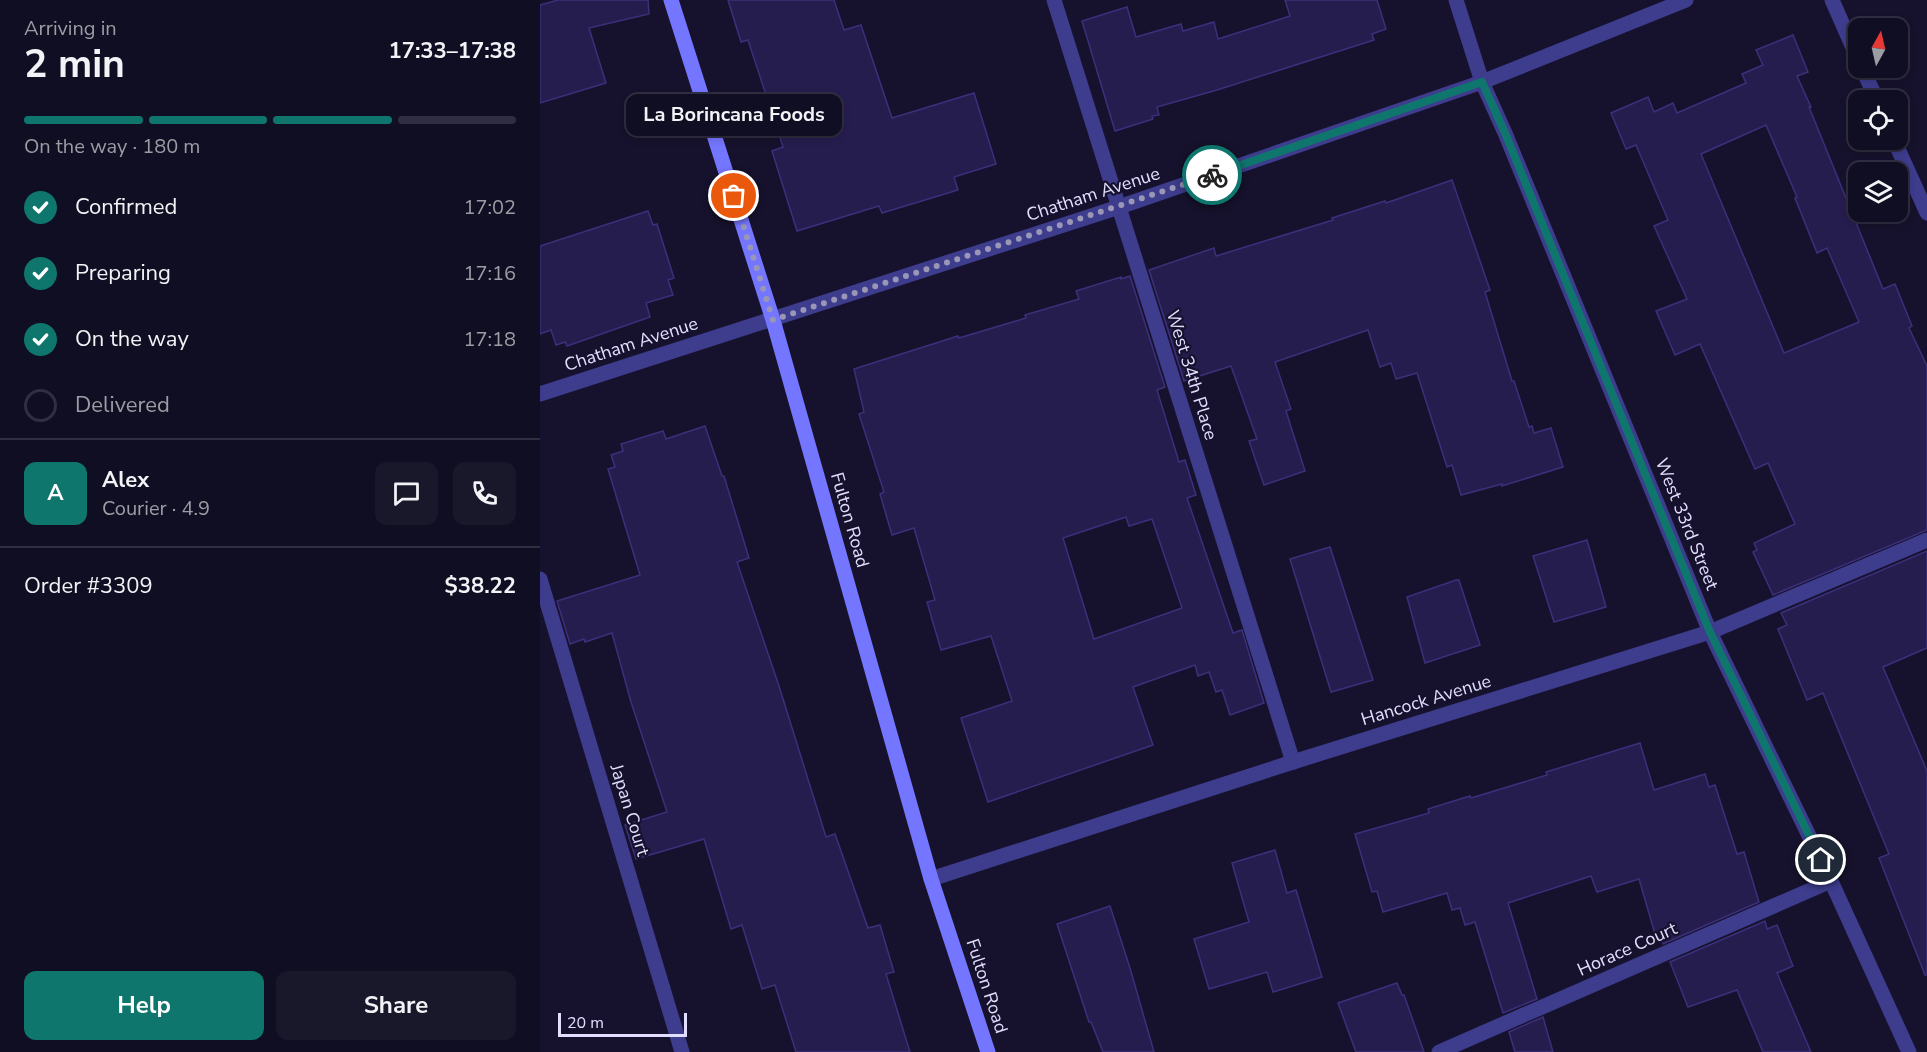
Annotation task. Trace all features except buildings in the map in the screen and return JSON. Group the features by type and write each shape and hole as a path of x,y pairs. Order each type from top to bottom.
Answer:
{"main road":[{"name":"Fulton Road","path":"671,0 773,320 931,879 988,1052"}],"street":[{"name":"West 34th Place","path":"1054,0 1293,762"},
{"name":"West 33rd Street","path":"1456,0 1482,82 1710,632 1831,880 1909,1052"},
{"name":"Chatham Avenue","path":"540,394 1119,207 1482,82 1686,0"},
{"path":"1832,0 1848,36"},
{"path":"1899,150 1927,213"},
{"name":"Hancock Avenue","path":"931,879 1293,762 1710,632 1927,540"},
{"name":"Japan Court","path":"540,579 682,1052"},
{"name":"Horace Court","path":"1439,1052 1831,880"}],"way so far":[{"path":"734,196 773,320 1212,175"}],"place":[{"name":"La Borincana Foods","path":"734,196"}],"route":[{"path":"1212,175 1482,82 1710,632 1821,860"}]}
